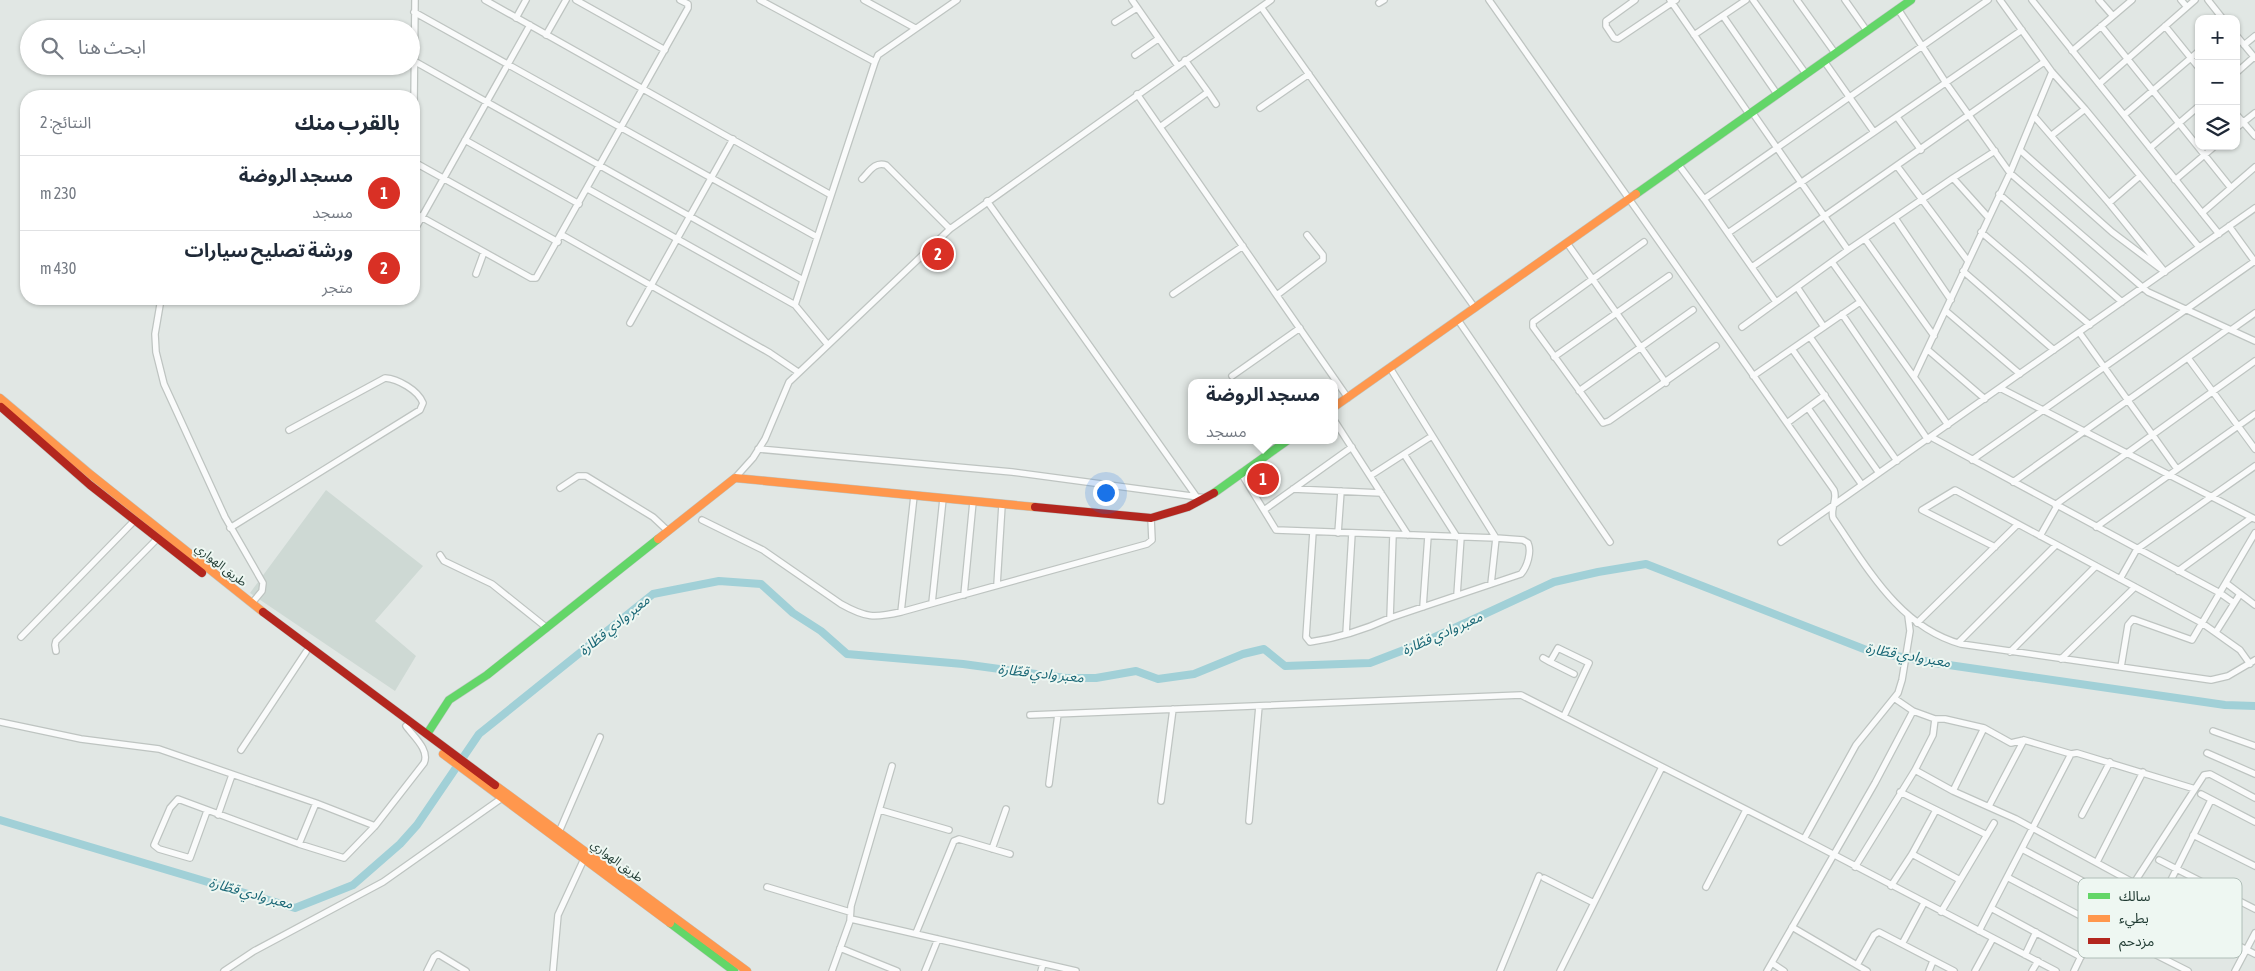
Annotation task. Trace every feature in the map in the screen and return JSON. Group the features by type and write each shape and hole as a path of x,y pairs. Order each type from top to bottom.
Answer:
{"main road":[{"path":"1338,405 1910,0"},
{"name":"طريق الهواري","path":"0,398 98,482 252,603 427,734 434,744"},
{"name":"طريق الهواري","path":"0,407 90,486 157,539 306,652 406,726 434,744"},
{"path":"427,734 449,700 487,675 734,478 1151,518 1184,511 1206,498 1282,444"},
{"path":"434,744 471,771"},
{"name":"طريق الهواري","path":"471,771 559,832 731,965"},
{"name":"طريق الهواري","path":"471,771 502,798 584,859 731,965 747,971"}],"street":[{"path":"414,20 415,0"},
{"path":"485,0 831,195"},
{"path":"516,18 526,0"},
{"path":"546,35 566,0"},
{"path":"576,0 665,50"},
{"path":"422,217 484,252 534,278 537,277 689,7 688,4 680,0"},
{"path":"760,0 875,62"},
{"path":"864,0 915,28"},
{"path":"1132,0 1178,66"},
{"path":"734,478 758,449 771,427 786,388 798,372 950,229 1271,0"},
{"path":"1489,0 1834,490 1836,496 1833,505 1833,518 1876,579 1908,616 1920,625 1958,643 2210,680 2228,676 2253,662 2240,650 2202,623 1955,490 1922,510 1995,547"},
{"path":"1635,0 1606,21 1606,26 1614,38 1618,39 1672,1 1694,35 1777,148 1848,250"},
{"path":"1694,35 1746,0"},
{"path":"1753,0 1806,74"},
{"path":"1797,0 1835,54"},
{"path":"1845,0 1867,31"},
{"path":"1704,199 1921,45 1988,0"},
{"path":"2000,0 2052,72 2199,247"},
{"path":"2032,0 2218,234"},
{"path":"2099,0 2113,16"},
{"path":"2072,51 2132,0"},
{"path":"2180,0 2187,7"},
{"path":"2099,84 2195,0"},
{"path":"2208,0 2220,15"},
{"path":"795,305 878,55 953,1"},
{"path":"1261,7 1475,308"},
{"path":"1115,22 1137,8"},
{"path":"1898,9 1946,83 2010,173 2148,292 2255,341"},
{"path":"414,12 817,237"},
{"path":"1723,16 1777,94"},
{"path":"420,220 530,25"},
{"path":"2101,26 2231,188"},
{"path":"2165,26 2195,63"},
{"path":"1728,233 2022,30"},
{"path":"2244,44 2255,36"},
{"path":"1135,55 1158,39"},
{"path":"2240,40 2255,58 2240,70"},
{"path":"2124,115 2195,54"},
{"path":"1185,60 1216,104"},
{"path":"1824,61 1874,132"},
{"path":"1752,267 2044,62"},
{"path":"420,64 803,280"},
{"path":"1914,377 2010,173 2052,72"},
{"path":"1260,108 1309,74"},
{"path":"414,75 414,90"},
{"path":"1160,127 1208,92"},
{"path":"1137,94 1335,379"},
{"path":"2052,135 2085,109"},
{"path":"2150,148 2195,109"},
{"path":"2240,125 2255,113"},
{"path":"2034,116 2052,135 2165,272"},
{"path":"1897,117 1921,150"},
{"path":"2240,118 2255,136"},
{"path":"630,323 733,139"},
{"path":"465,140 579,204"},
{"path":"2020,150 2112,232 2165,272"},
{"path":"2175,180 2210,150"},
{"path":"1742,327 1865,238 1995,151"},
{"path":"862,179 875,165 882,163 886,165 950,229"},
{"path":"1678,164 1776,302"},
{"path":"420,165 558,242"},
{"path":"1897,166 1968,262"},
{"path":"2202,213 2255,167"},
{"path":"2109,203 2140,176"},
{"path":"1953,178 1988,217"},
{"path":"588,189 795,305 828,345"},
{"path":"1999,194 2122,302"},
{"path":"988,201 1196,496"},
{"path":"1781,542 2255,208"},
{"path":"1894,218 1950,300"},
{"path":"1972,460 2255,261 2229,226"},
{"path":"1981,232 2090,325"},
{"path":"562,235 770,353 798,372"},
{"path":"1277,294 1323,260 1323,255 1307,235"},
{"path":"1865,238 1934,336"},
{"path":"1644,242 1531,324 1600,422 1606,423 1666,383 1716,346"},
{"path":"1566,244 1666,383"},
{"path":"1173,294 1243,246"},
{"path":"476,274 484,252"},
{"path":"1832,262 1948,425"},
{"path":"1963,271 2054,350"},
{"path":"1554,357 1669,276"},
{"path":"1797,288 1824,327"},
{"path":"1753,376 1860,302"},
{"path":"160,305 155,334 156,352 161,374 201,470 230,528 263,582 262,591 252,603"},
{"path":"1579,392 1693,310"},
{"path":"1946,311 2020,374"},
{"path":"2013,482 2255,313"},
{"path":"1842,314 1929,438 2220,593 2234,603"},
{"path":"1458,320 1610,542"},
{"path":"1232,376 1300,328"},
{"path":"2079,332 2177,469"},
{"path":"1810,337 1897,461"},
{"path":"1792,349 1879,474"},
{"path":"1928,350 1985,399"},
{"path":"2188,358 2255,449"},
{"path":"2040,536 2056,505 2255,361"},
{"path":"1390,368 1496,538 1491,584"},
{"path":"230,528 420,410 423,403 420,397 401,383 385,378 289,430"},
{"path":"1338,383 1348,398"},
{"path":"2000,388 2253,519 2178,571"},
{"path":"1787,423 1825,395"},
{"path":"1808,408 1862,485"},
{"path":"2096,527 2255,414"},
{"path":"1338,426 1408,535"},
{"path":"1370,476 1432,436"},
{"path":"1264,510 1352,447"},
{"path":"758,449 1012,472 1206,498"},
{"path":"1404,454 1459,537 1458,596"},
{"path":"2120,579 2137,549 2255,466"},
{"path":"1241,473 1276,530 1496,538 1524,540 1530,546 1525,569 1521,574 1346,634 1310,642 1306,640 1313,532"},
{"path":"560,488 578,476 586,476 653,517 668,530"},
{"path":"1293,489 1381,493"},
{"path":"1338,533 1341,491"},
{"path":"901,612 914,496"},
{"path":"932,603 943,499"},
{"path":"964,595 973,502"},
{"path":"997,585 1002,505"},
{"path":"702,520 763,550 855,612 870,617 901,612 1147,544 1152,537 1151,518"},
{"path":"21,637 134,521"},
{"path":"1910,631 1920,625 2018,524"},
{"path":"1346,634 1352,533"},
{"path":"2121,667 2128,625 2133,619 2192,640 2255,533"},
{"path":"1390,618 1393,535"},
{"path":"1423,607 1428,536"},
{"path":"56,652 56,641 157,539"},
{"path":"1958,643 2056,545"},
{"path":"440,555 444,561 492,584 547,628"},
{"path":"2010,652 2096,566"},
{"path":"2226,583 2255,605"},
{"path":"2061,659 2135,587"},
{"path":"2216,632 2240,594"},
{"path":"1804,840 1856,745 1894,698 1902,680 1910,631 1908,616"},
{"path":"1550,662 1558,648 1589,663 1564,716"},
{"path":"241,750 306,652"},
{"path":"1543,658 1574,674"},
{"path":"1030,715 1518,695 1526,697 1564,716 2025,954 2054,971"},
{"path":"1894,698 1913,711 1935,719 1945,719 1984,728 2011,743 2024,740 2072,754 2077,753 2143,772 2194,790"},
{"path":"1249,821 1259,706"},
{"path":"1161,801 1173,709"},
{"path":"1767,971 1875,783 1913,711"},
{"path":"1049,784 1058,714"},
{"path":"1855,867 1915,770 1933,735 1935,719"},
{"path":"0,722 81,738 159,749 316,803 375,826"},
{"path":"208,811 190,858 158,849 154,845 170,808 178,799 299,844 344,858 375,826 426,760 425,752 406,726"},
{"path":"1953,791 1984,728"},
{"path":"2213,731 2255,746"},
{"path":"559,832 600,737"},
{"path":"1989,806 2024,740"},
{"path":"2207,753 2255,774"},
{"path":"1979,931 2072,754"},
{"path":"2082,815 2110,762"},
{"path":"832,971 851,919 850,912 892,766"},
{"path":"1560,971 1662,767"},
{"path":"1915,770 1953,791 2034,828 2124,878"},
{"path":"2097,862 2143,772"},
{"path":"2138,878 2204,775 2207,774 2255,798"},
{"path":"218,815 232,775"},
{"path":"1900,792 1987,835"},
{"path":"2201,794 2255,822"},
{"path":"224,971 254,951 383,882 502,798"},
{"path":"2172,878 2211,800"},
{"path":"299,844 316,803"},
{"path":"992,849 1006,809"},
{"path":"880,810 949,830"},
{"path":"1706,887 1746,810"},
{"path":"1891,886 1912,854 1936,810"},
{"path":"1941,912 1994,823"},
{"path":"2193,835 2255,866"},
{"path":"916,933 954,841 959,838 1010,854"},
{"path":"2022,849 2078,879"},
{"path":"1912,854 1960,880"},
{"path":"553,971 558,915 584,859"},
{"path":"2159,860 2192,878"},
{"path":"1500,971 1541,877 1594,903"},
{"path":"2007,878 2078,915"},
{"path":"767,887 850,912"},
{"path":"1902,944 1924,903"},
{"path":"2242,903 2255,909"},
{"path":"1991,908 2078,955"},
{"path":"851,919 1076,971"},
{"path":"1792,927 1867,971"},
{"path":"1857,965 1876,932 1879,932 1954,971"},
{"path":"2025,954 2036,932"},
{"path":"2242,957 2255,932"},
{"path":"1975,971 1993,938"},
{"path":"925,971 938,939"},
{"path":"2242,947 2255,954"},
{"path":"840,948 897,971"},
{"path":"427,971 434,957 438,954 466,971"},
{"path":"2074,971 2080,958"},
{"path":"2162,958 2188,971"},
{"path":"2235,971 2242,958"},
{"path":"1929,971 1933,961"},
{"path":"2032,971 2038,962"},
{"path":"1772,963 1784,971"},
{"path":"1040,971 1044,964"}],"shaded area":[{"path":"326,490 423,566 375,621 416,656 395,691 250,593"}],"waterway":[{"name":"معبر وادي قطّارة","path":"0,820 295,908 353,885 400,844 417,825 479,734 653,594 719,581 761,584 793,613 821,631 847,654 963,664 1066,678 1096,678 1136,671 1158,679 1194,674 1243,654 1264,649 1285,666 1370,663 1422,643 1554,582 1646,564 1869,651 1935,663 2225,705 2255,706"}],"traffic: fast":[{"path":"1636,194 1911,0"},
{"path":"1214,493 1282,444"},
{"path":"427,734 449,700 487,675 658,539"},
{"path":"670,923 734,971"}],"traffic: slow":[{"path":"1338,404 1636,194"},
{"path":"0,398 90,474 263,612"},
{"path":"658,539 735,478 1035,507"},
{"path":"443,754 670,923"},
{"path":"495,785 747,971"}],"traffic: jam":[{"path":"1,407 90,485 202,573"},
{"path":"1035,507 1151,518 1188,507 1214,493"},
{"path":"263,612 495,785"}],"place":[{"name":"ورشة تصليح سيارات","path":"938,254"},
{"name":"مسجد الروضة","path":"1263,479"}]}
